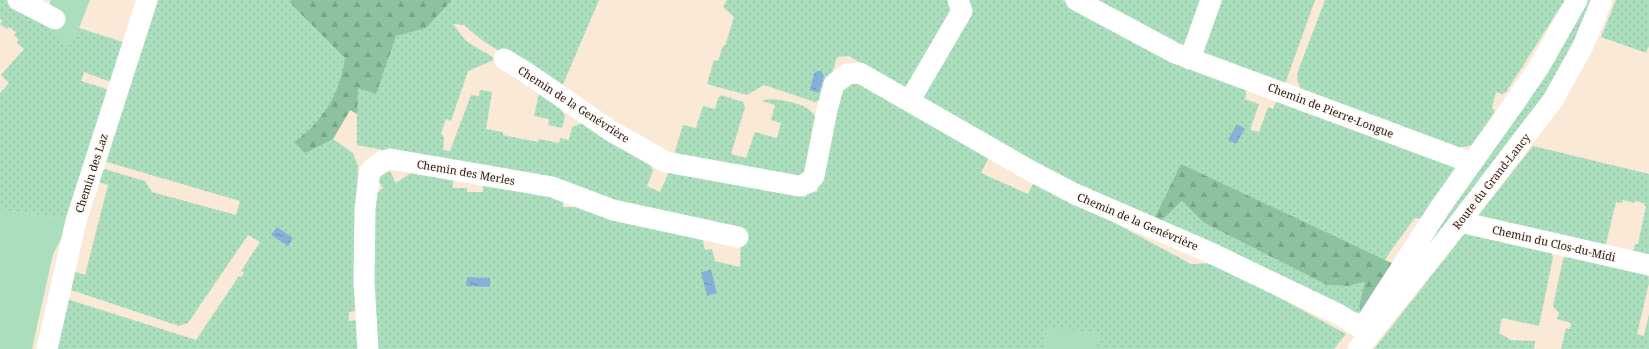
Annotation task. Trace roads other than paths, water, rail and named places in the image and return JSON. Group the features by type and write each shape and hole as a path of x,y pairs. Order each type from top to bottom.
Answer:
{"street":[{"path":"18,0 56,19"},
{"name":"Chemin des Laz","path":"47,349 76,221 147,0"},
{"path":"910,100 962,11 958,0"},
{"name":"Chemin de Pierre-Longue","path":"1076,0 1175,53 1472,163"},
{"path":"1190,59 1211,0"},
{"name":"Route du Grand-Lancy","path":"1363,337 1396,273 1503,121 1539,67 1577,0"},
{"name":"Route du Grand-Lancy","path":"1363,337 1460,222 1553,100 1583,46 1602,0"},
{"name":"Chemin de la Genévrière","path":"504,59 524,70 611,131 666,162 799,186 808,183 814,176 827,110 834,84 848,74 860,73 910,100 1029,170 1075,194 1211,252 1340,315 1363,337"},
{"name":"Chemin des Merles","path":"368,349 364,282 365,208 370,171 381,162 390,159 552,187 612,210 738,237"},
{"name":"Chemin du Clos-du-Midi","path":"1460,222 1649,265"}],"water":[{"path":"821,71 824,76 819,93 810,90 814,73"},
{"path":"1237,124 1245,129 1236,144 1228,140"},
{"path":"277,227 293,238 288,246 271,235"},
{"path":"711,270 717,293 707,296 701,272"},
{"path":"467,277 490,278 490,287 466,286"}]}
